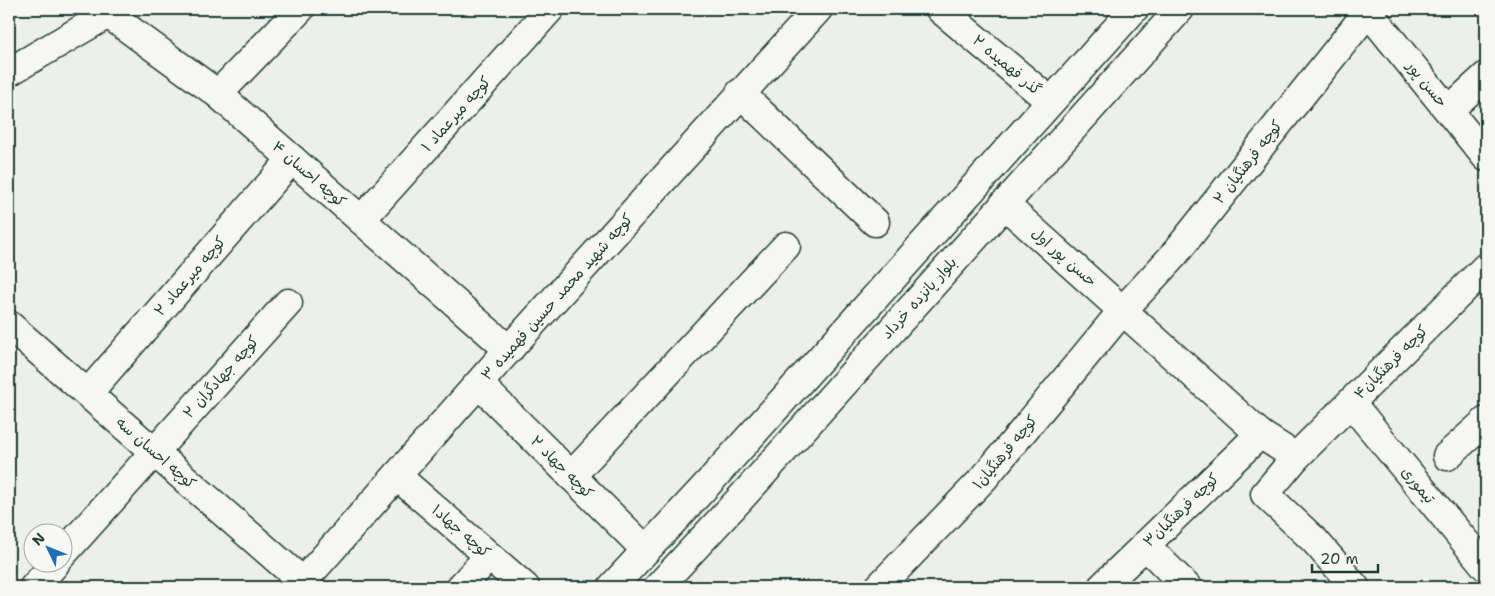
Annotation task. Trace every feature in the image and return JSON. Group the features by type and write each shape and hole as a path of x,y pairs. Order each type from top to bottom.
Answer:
{"street":[{"path":"218,94 300,9"},
{"name":"کوچه میرعماد ۱","path":"361,220 550,9"},
{"name":"کوچه شهید محمد حسین فهمیده ۳","path":"300,585 509,350 818,9"},
{"name":"گذر فهمیده ۲","path":"940,9 1050,101"},
{"path":"612,587 713,478 1134,9"},
{"name":"بلوار پانزده خرداد","path":"664,585 1180,9"},
{"name":"حسن پور","path":"1368,10 1486,157"},
{"name":"کوچه فرهنگیان ۲","path":"1123,310 1173,256 1368,10"},
{"path":"9,72 104,11"},
{"name":"کوچه احسان ۴","path":"104,11 218,94 509,350"},
{"path":"1449,110 1486,76"},
{"path":"740,94 876,222"},
{"name":"کوچه میرعماد ۲","path":"88,393 292,159"},
{"name":"حسن پور اول","path":"1004,204 1260,434 1296,457"},
{"path":"571,476 786,246"},
{"name":"کوچه فرهنگیان۴","path":"1355,587 1315,540 1265,494 1296,457 1486,268"},
{"name":"کوچه جهادگران ۲","path":"72,544 288,303"},
{"name":"کوچه فرهنگیان۱","path":"879,587 984,478 1123,310"},
{"name":"کوچه احسان سه","path":"9,325 155,451 300,585"},
{"name":"کوچه جهاد ۲","path":"479,384 646,550"},
{"name":"تیموری","path":"1351,403 1486,566"},
{"path":"1448,456 1486,422"},
{"name":"کوچه فرهنگیان۳","path":"1102,587 1260,434"},
{"name":"کوچه جهاد۱","path":"397,476 525,587"},
{"path":"1145,545 1187,587"},
{"path":"461,587 489,556"},
{"path":"34,587 46,574"}]}
